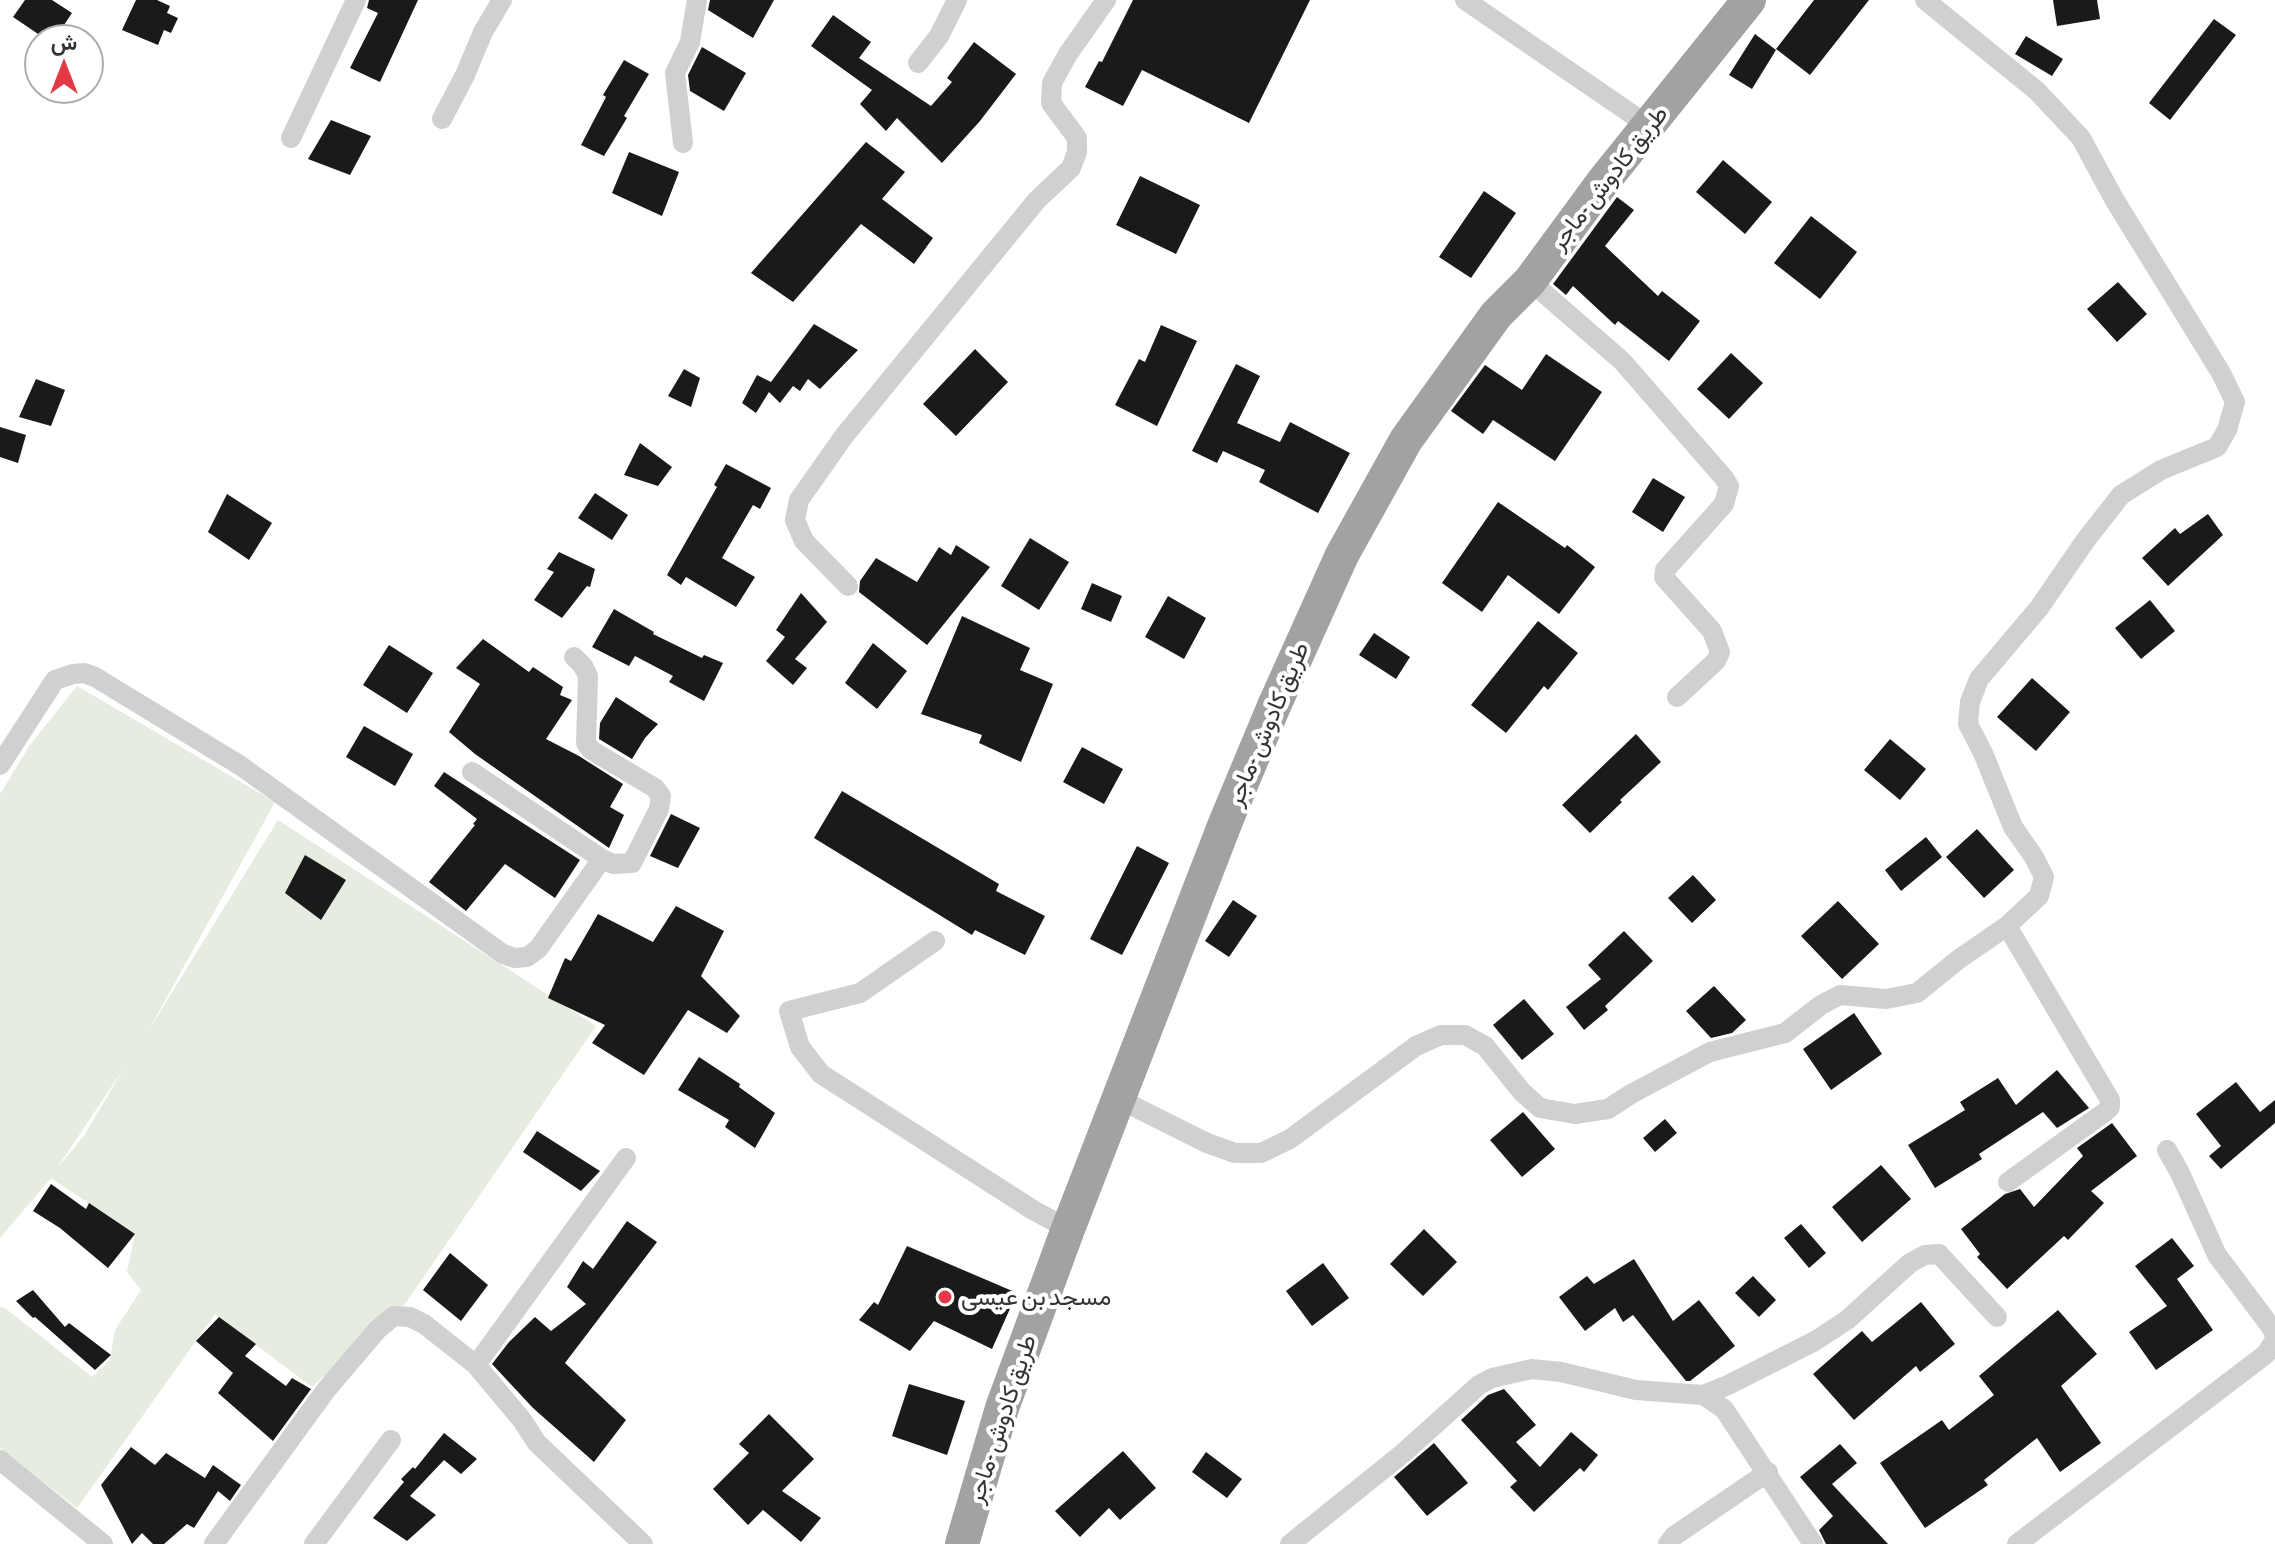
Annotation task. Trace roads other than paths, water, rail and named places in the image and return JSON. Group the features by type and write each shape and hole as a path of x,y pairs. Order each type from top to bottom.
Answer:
{"highway":[{"name":"طريق كادوش -ماجر","path":"962,1544 1002,1408 1068,1229 1226,821 1342,555 1406,440 1496,315 1530,281 1602,183 1749,0"}],"street":[{"path":"291,138 356,0"},
{"path":"442,119 483,32 502,0"},
{"path":"683,143 675,73 690,42 697,0"},
{"path":"918,63 939,36 957,0"},
{"path":"848,586 804,541 795,520 799,500 844,436 1037,200 1071,168 1077,152 1077,138 1051,103 1052,83 1068,54 1106,0"},
{"path":"1465,0 1649,126"},
{"path":"1119,1099 1207,1143 1235,1153 1261,1153 1290,1139 1416,1046 1441,1035 1465,1035 1485,1046 1522,1092 1540,1108 1575,1114 1608,1109 1710,1052 1785,1033 1821,1005 1840,995 1886,999 1917,993 2007,926 2039,896 2044,877 2013,827 1968,724 1970,702 1979,679 2039,608 2121,495 2161,470 2217,447 2227,430 2235,402 2221,373 2114,199 2081,138 2037,91 1925,0"},
{"path":"1530,281 1622,361 1729,486 1724,504 1665,570 1664,577 1712,631 1720,652 1716,661 1677,697"},
{"path":"472,772 602,859 613,864 632,863 659,809 661,796 655,788 591,750 586,743 588,676 574,657"},
{"path":"0,765 55,680 84,673 95,677 241,766 503,954 515,958 527,957 538,949 602,859"},
{"path":"2007,926 2110,1100 2105,1112 2008,1182"},
{"path":"935,941 860,993 789,1011 800,1047 821,1074 1033,1210 1068,1229"},
{"path":"2017,1544 2266,1354 2275,1338 2217,1255 2167,1150"},
{"path":"476,1365 626,1158"},
{"path":"1290,1544 1391,1464 1479,1385 1492,1378 1532,1369 1561,1372 1636,1390 1703,1395 1815,1341 1847,1320 1910,1263 1925,1255 1939,1254 1997,1317"},
{"path":"214,1544 326,1390 378,1329 394,1316 410,1317 424,1324 476,1365 537,1443 643,1544"},
{"path":"1703,1395 1724,1409 1813,1544"},
{"path":"314,1544 391,1440"},
{"path":"0,1460 103,1544"},
{"path":"1668,1544 1674,1536 1768,1472"}],"place":[{"name":"مسجد بن عيسى","path":"945,1297"}]}
